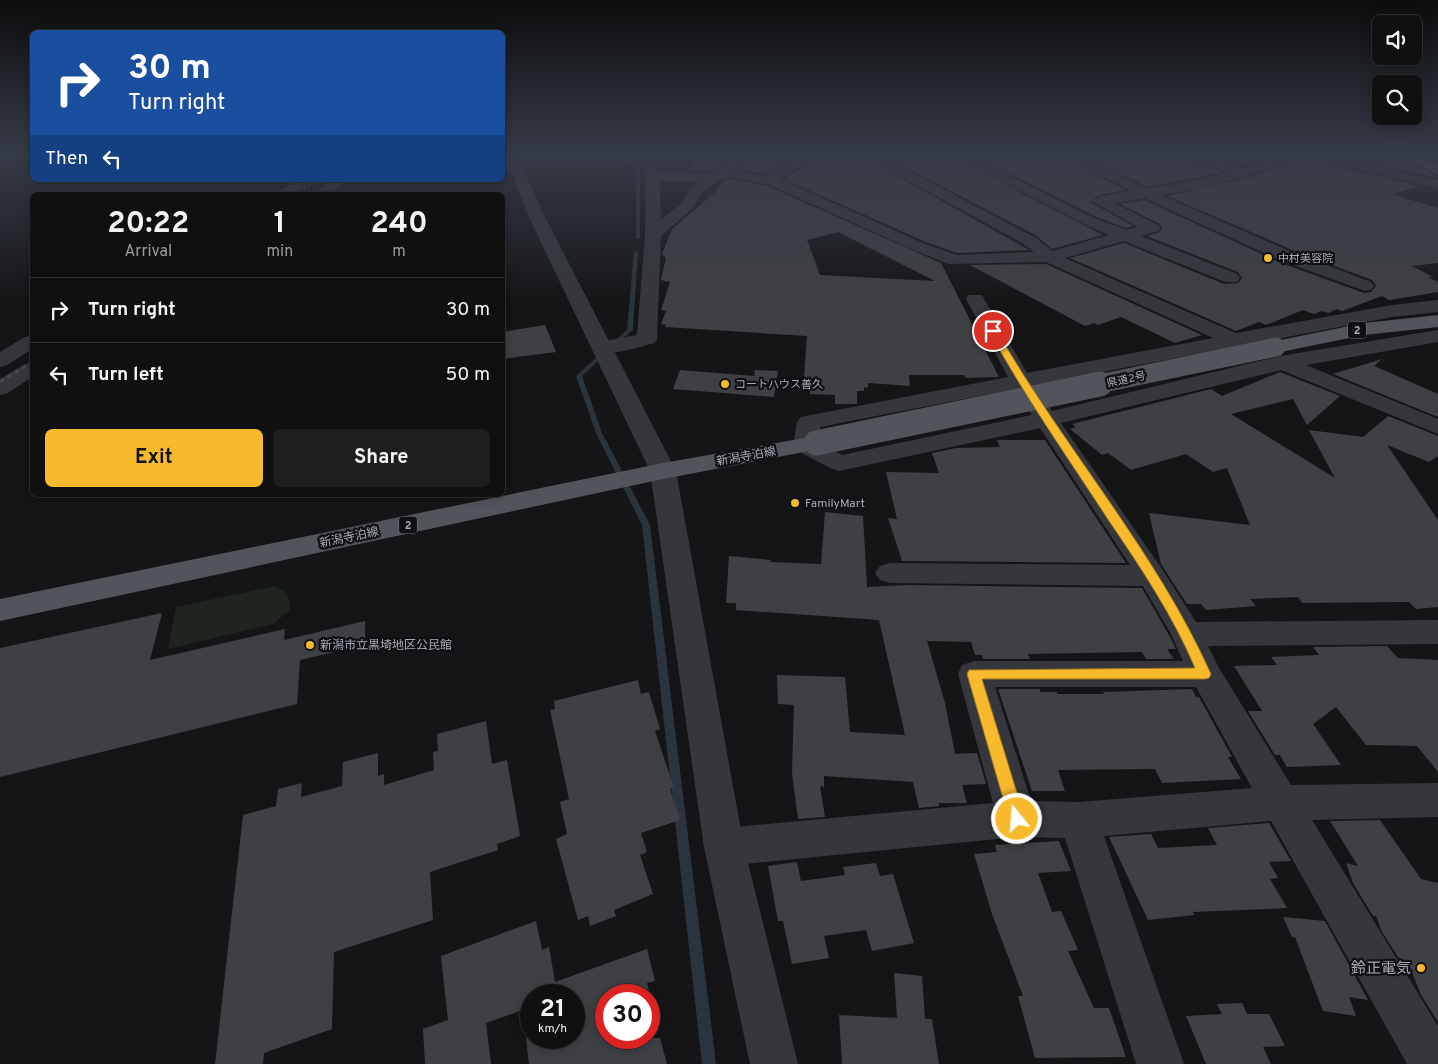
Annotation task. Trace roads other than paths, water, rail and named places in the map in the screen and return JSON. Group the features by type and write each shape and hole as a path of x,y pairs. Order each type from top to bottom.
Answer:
{"main road":[{"name":"県道2号","path":"810,444 1364,329 1438,321"},
{"name":"新潟寺泊線","path":"0,610 663,472 810,444"}],"street":[{"path":"531,203 663,472 724,847 774,1064"},
{"path":"602,347 625,345 646,339 653,235 653,203"},
{"path":"653,235 689,203"},
{"path":"819,203 919,247 955,260 1049,257 1152,228 1102,203"},
{"path":"958,203 1030,241 1049,257 1282,363 1438,427"},
{"path":"1049,203 1231,278"},
{"path":"1167,203 1288,257 1365,286"},
{"path":"975,299 1020,380 1048,418 1152,576 1187,634 1205,674 1434,1064"},
{"path":"1438,306 1392,311 1233,340 809,422 810,444 839,463 1048,418 1282,363 1438,336"},
{"path":"0,361 30,342"},
{"path":"0,388 30,369"},
{"path":"890,573 1152,576"},
{"path":"1187,634 1438,632"},
{"path":"1017,819 974,674 1205,674"},
{"path":"724,847 1017,819 1079,820 1282,803 1438,800"},
{"path":"1079,820 1160,1064"}],"waterway":[{"path":"638,203 638,238"},
{"path":"614,344 630,330 636,252"},
{"path":"604,353 579,376 599,433 646,525 709,1064"}],"railway":[{"path":"0,382 30,363"}],"place":[{"name":"中村美容院","path":"1268,258"},
{"name":"コートハウス善久","path":"725,384"},
{"name":"FamilyMart","path":"795,503"},
{"name":"新潟市立黒埼地区公民館","path":"310,645"},
{"name":"鈴正電気","path":"1421,968"}]}
